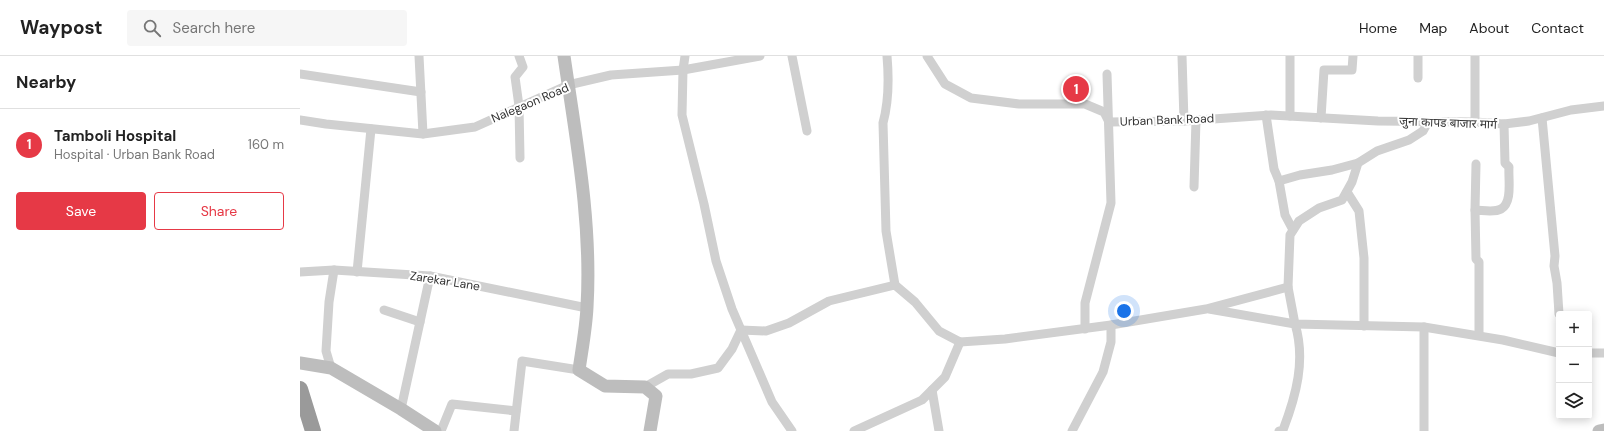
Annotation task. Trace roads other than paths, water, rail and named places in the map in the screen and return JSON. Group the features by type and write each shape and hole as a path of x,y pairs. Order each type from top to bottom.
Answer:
{"highway":[{"path":"300,389 313,431"}],"street":[{"path":"419,56 423,134"},
{"path":"519,56 523,67 515,77 519,106 520,158"},
{"path":"564,56 586,207 588,308 579,370"},
{"path":"686,56 683,70 682,115 704,204 716,261 732,309 772,402 792,431"},
{"name":"Nalegaon Road","path":"300,120 423,134 475,127 568,85 611,75 683,70 760,56"},
{"path":"792,56 807,131"},
{"path":"886,56 889,80 887,108 882,123 886,224 895,285 915,302 939,330 960,342 1006,339 1085,329 1206,309 1288,287"},
{"name":"Urban Bank Road","path":"927,56 945,84 971,98 1019,104 1085,104 1104,112 1109,122 1184,121 1266,115 1290,116"},
{"path":"1182,56 1184,121"},
{"path":"1290,56 1290,116"},
{"path":"1321,118 1324,70 1352,70 1353,56"},
{"path":"1418,56 1418,78"},
{"path":"1475,56 1475,122"},
{"path":"300,74 421,92"},
{"path":"1085,329 1085,303 1112,203 1108,74"},
{"name":"जुना कापड बाजार मार्ग","path":"1290,116 1378,121 1475,122 1504,124 1529,121 1571,110 1604,106"},
{"path":"1266,115 1274,169 1279,181 1285,215 1293,230"},
{"path":"1542,118 1559,311"},
{"path":"1194,188 1196,120"},
{"path":"1279,181 1358,163 1376,151 1409,140 1423,131 1428,122"},
{"path":"1475,210 1496,211 1501,209 1508,201 1509,167 1505,163 1504,124"},
{"path":"358,272 371,129"},
{"path":"1282,431 1294,402 1301,362 1288,287 1290,236 1299,221 1319,208 1342,200 1352,182 1358,163"},
{"path":"1476,164 1475,210 1476,259 1479,262 1479,335"},
{"path":"1347,192 1359,211 1364,258 1364,326"},
{"path":"331,368 326,351 329,302 334,270"},
{"name":"Zarekar Lane","path":"300,272 334,270 430,276 588,308"},
{"path":"401,409 430,276"},
{"path":"741,330 766,331 790,323 829,301 895,285"},
{"path":"1206,309 1295,324 1424,327 1479,335 1556,352"},
{"path":"384,310 420,322"},
{"path":"1072,431 1103,372 1111,342 1111,325"},
{"path":"1424,327 1424,431"},
{"path":"645,388 668,374 691,374 718,368 732,349 741,330"},
{"path":"854,431 922,400 945,377 960,342"},
{"path":"1592,354 1604,354"},
{"path":"514,431 522,361 579,370 605,386 645,388 656,396 650,431"},
{"path":"300,363 331,368 401,409 435,431 452,404 516,411"},
{"path":"932,390 939,431"},
{"path":"1599,431 1604,430"}],"place":[{"name":"Tamboli Hospital","path":"1076,89"}]}
